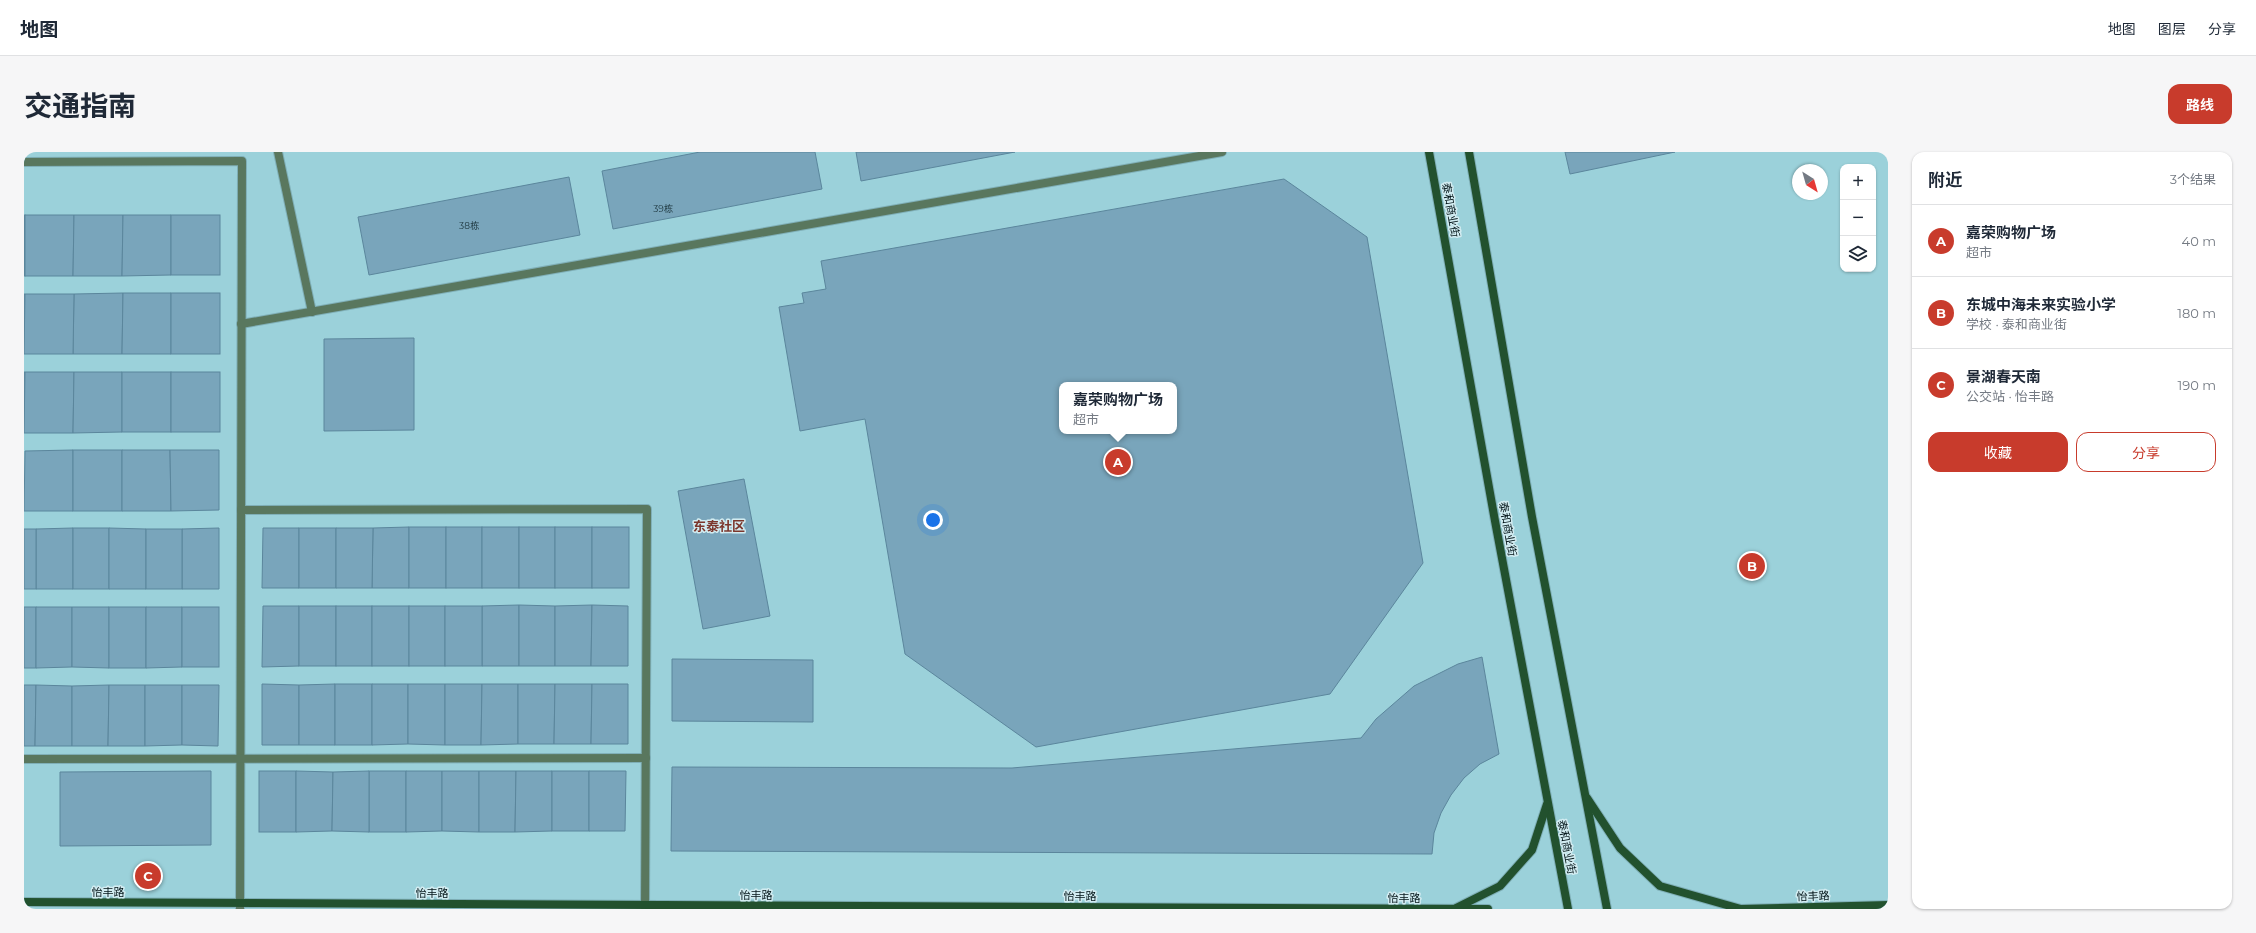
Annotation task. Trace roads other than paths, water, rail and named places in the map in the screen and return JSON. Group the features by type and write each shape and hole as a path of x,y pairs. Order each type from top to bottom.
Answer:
{"street":[{"path":"278,152 312,312"},
{"path":"241,324 1222,152"},
{"name":"泰和商业街","path":"1429,152 1568,909"},
{"path":"1469,152 1532,517 1607,909"},
{"path":"24,162 242,161 240,906"},
{"path":"241,510 647,510 645,907"},
{"path":"24,759 646,758"},
{"name":"怡丰路","path":"1585,794 1620,848 1660,886 1740,909 1888,905"},
{"path":"1454,909 1500,886 1532,850 1548,801"},
{"name":"怡丰路","path":"24,902 240,906 1488,909"}],"place":[{"name":"嘉荣购物广场","path":"1118,462"},
{"name":"东城中海未来实验小学","path":"1752,566"},
{"name":"景湖春天南","path":"148,876"}],"district":[{"name":"东泰社区","path":"719,526"}]}
